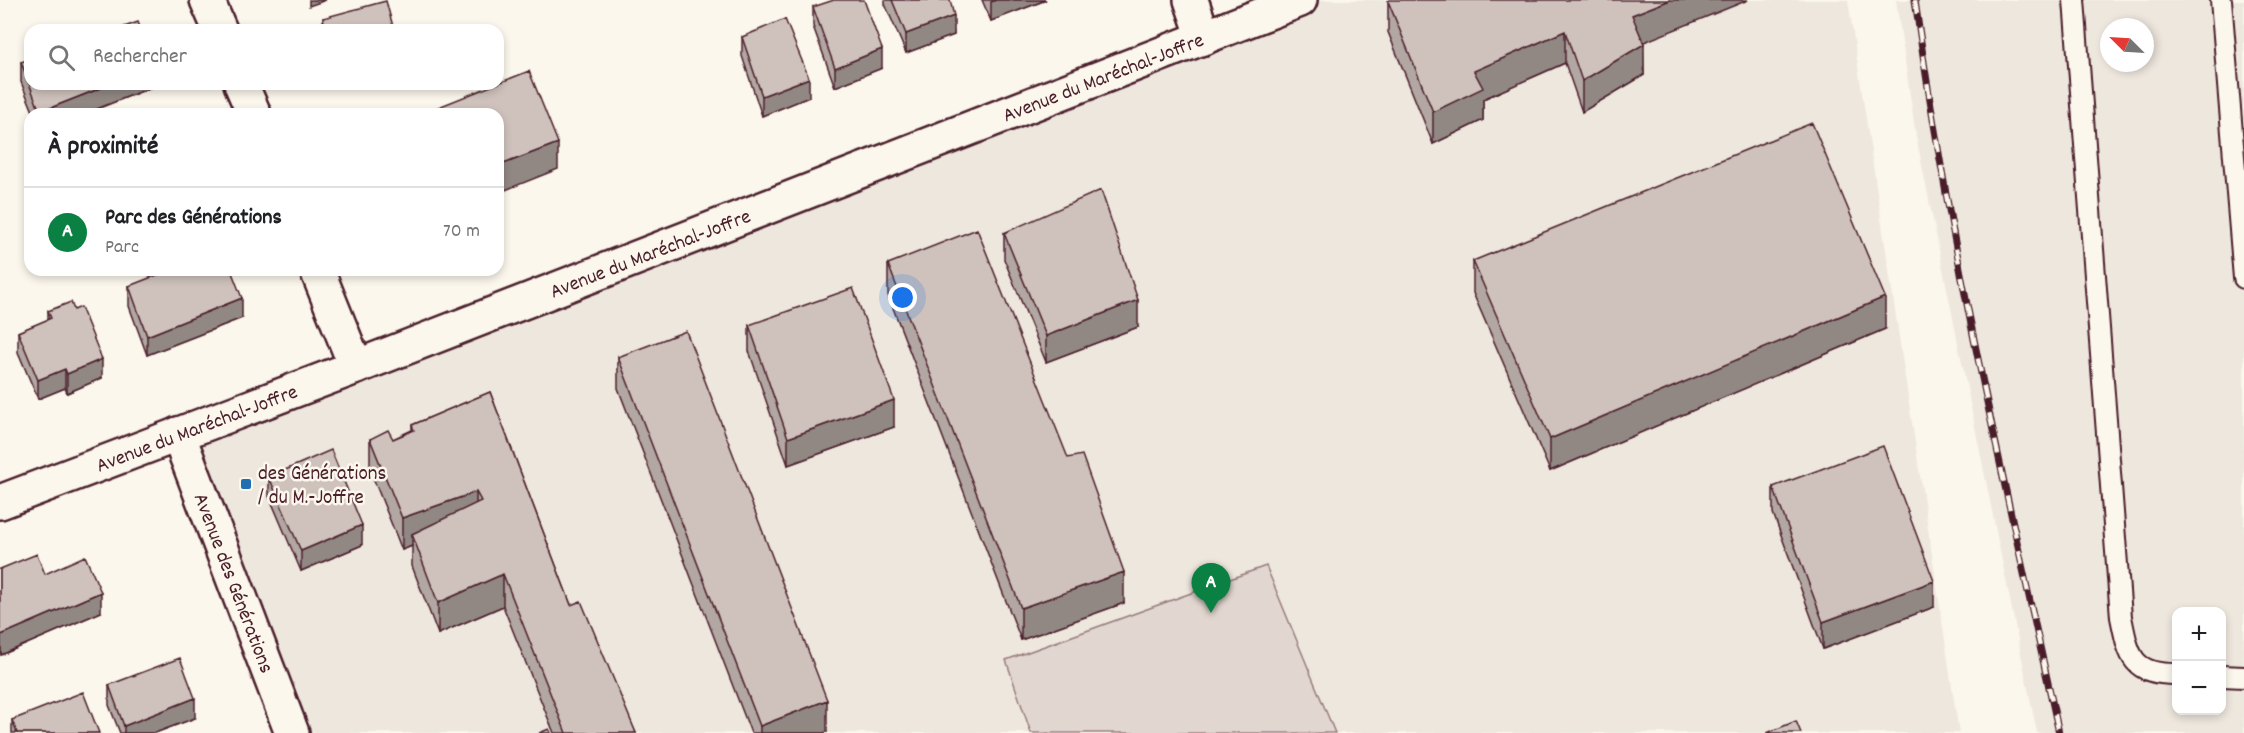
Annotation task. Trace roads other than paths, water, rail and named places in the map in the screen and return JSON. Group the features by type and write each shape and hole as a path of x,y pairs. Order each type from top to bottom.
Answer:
{"street":[{"path":"207,0 217,24"},
{"path":"1191,0 1204,38"},
{"name":"Avenue du Maréchal-Joffre","path":"0,502 356,367 1300,0"},
{"path":"244,90 251,108"},
{"path":"319,276 356,367"},
{"name":"Avenue des Générations","path":"178,434 292,733"}],"lane":[{"path":"2074,0 2121,617 2132,657 2142,668 2152,672 2172,674"},
{"path":"2221,0 2244,278"},
{"path":"2226,676 2244,677"}],"railway":[{"path":"1915,0 1944,185 1999,459 2059,733"}],"place":[{"name":"des Générations / du M.-Joffre","path":"246,484"},
{"name":"Parc des Générations","path":"1211,613"}]}
